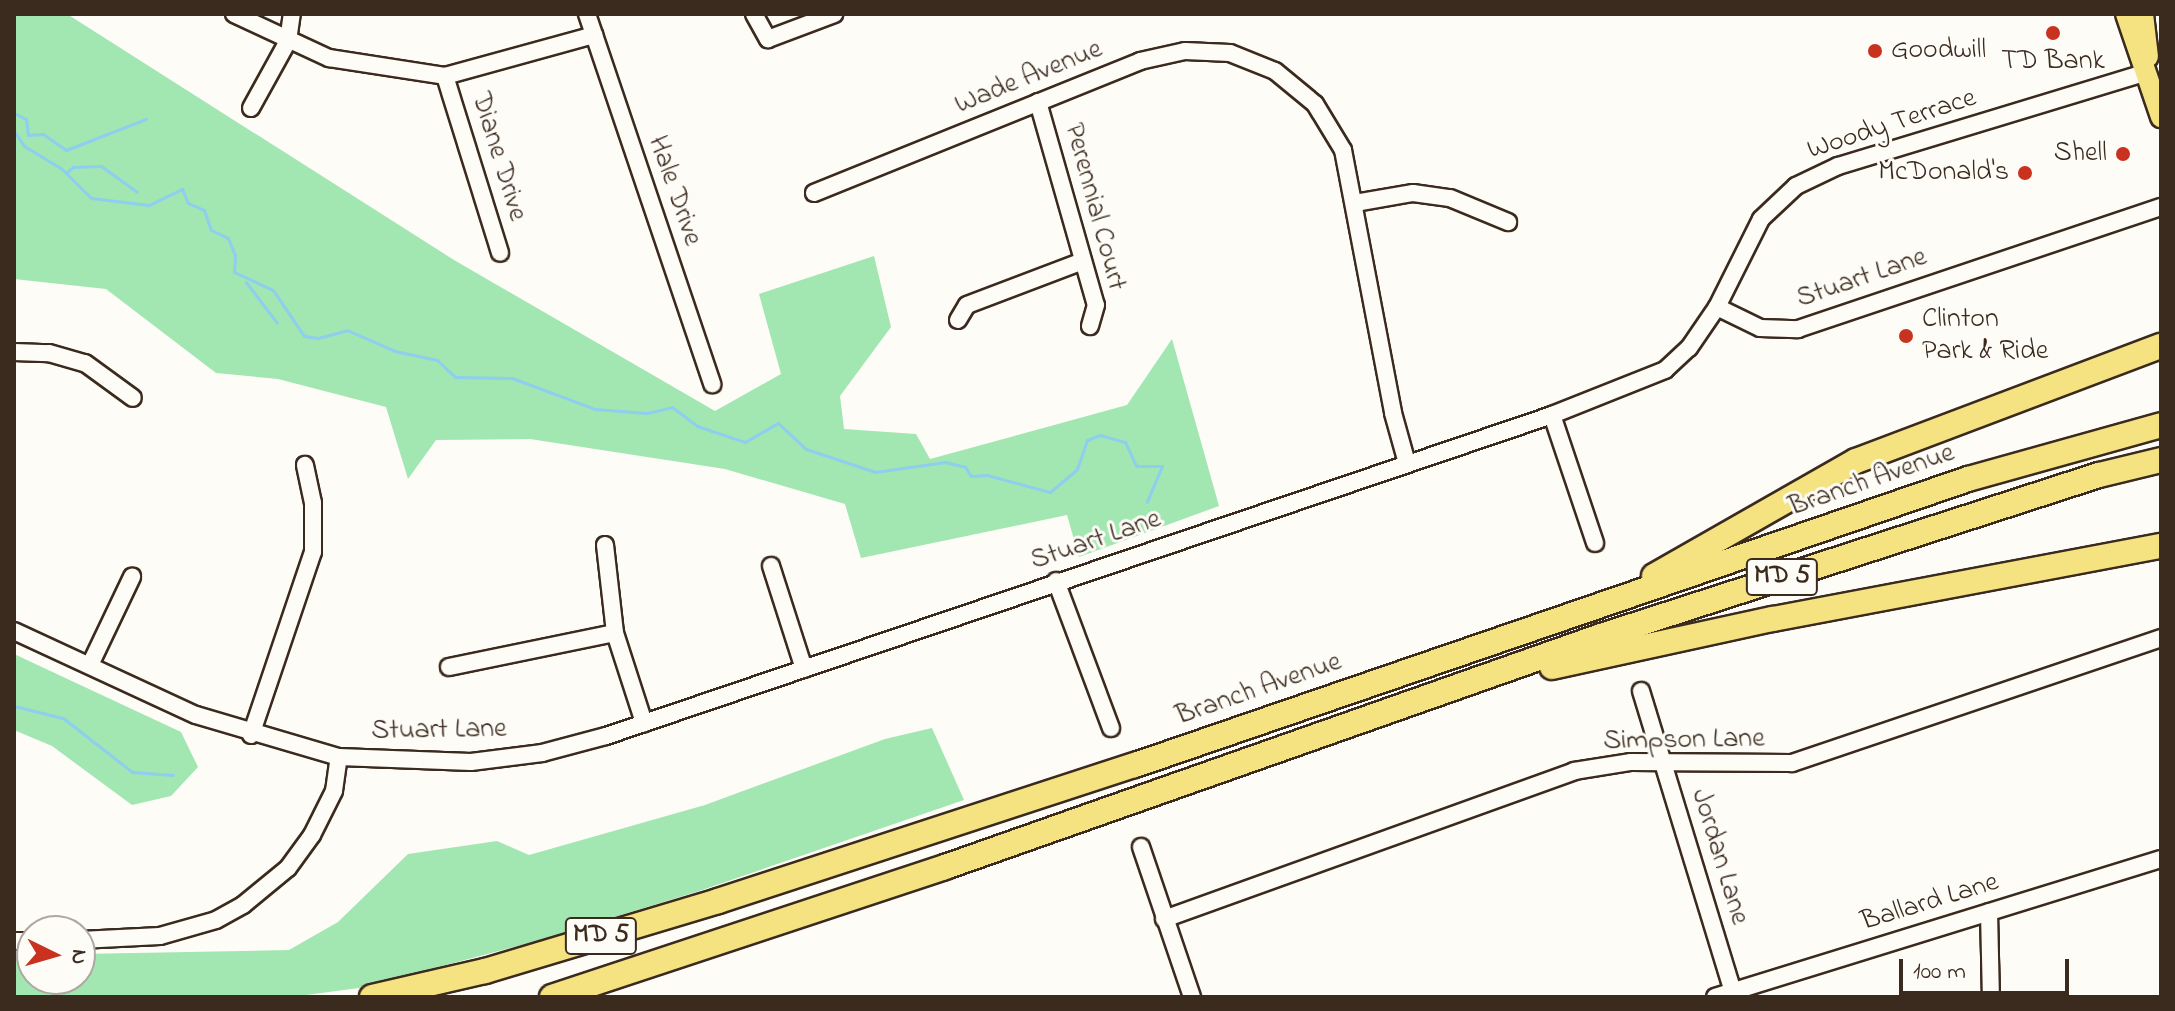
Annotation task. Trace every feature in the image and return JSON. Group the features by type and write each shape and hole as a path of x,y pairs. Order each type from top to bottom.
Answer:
{"highway":[{"path":"1550,622 1652,578 1856,461 2161,346"},
{"path":"2110,366 2161,356"},
{"name":"Branch Avenue","path":"372,997 508,964 718,901 1135,765 1968,479 2161,425"},
{"name":"MD 5","path":"552,997 1407,707 1644,622 2099,475 2161,460"},
{"path":"1407,707 1566,664 1773,619 2161,546"}],"main road":[{"path":"2126,14 2153,78"},
{"path":"2143,14 2161,117"},
{"path":"2156,14 2161,28"}],"street":[{"path":"234,14 288,41 353,64 445,76 594,35"},
{"path":"251,108 288,41 292,14"},
{"name":"Hale Drive","path":"587,14 712,384"},
{"path":"754,14 768,39 834,14"},
{"name":"Wade Avenue","path":"814,193 1140,61 1185,51 1230,53 1275,71 1315,104 1343,150 1393,413 1407,463"},
{"name":"Diane Drive","path":"445,76 500,253"},
{"name":"Woody Terrace","path":"1717,307 1761,219 1809,179 2153,78"},
{"name":"Perennial Court","path":"1038,102 1096,305 1090,326"},
{"path":"1355,203 1413,193 1450,198 1508,222"},
{"name":"Stuart Lane","path":"14,631 251,735 339,757 471,762 542,753 644,723 1552,415 1665,370 1689,348 1717,307 1760,328 1798,329 2161,207"},
{"path":"958,320 967,305 1083,261"},
{"path":"14,352 49,353 85,363 133,398"},
{"path":"1552,415 1595,543"},
{"path":"251,735 313,552 313,503 305,465"},
{"path":"605,545 615,633 644,723"},
{"path":"771,566 804,669"},
{"path":"90,665 132,577"},
{"path":"1056,581 1111,728"},
{"path":"449,667 615,633"},
{"name":"Simpson Lane","path":"1164,919 1521,786 1610,764 1773,767 1819,757 2161,638"},
{"name":"Jordan Lane","path":"1641,691 1733,992"},
{"path":"96,939 160,936 216,920 243,905 288,868 312,835 334,791 339,757"},
{"path":"1141,847 1192,997"},
{"name":"Ballard Lane","path":"1715,997 2161,859"},
{"path":"1989,912 1991,997"}],"green space":[{"path":"14,14 67,14 454,260 715,411 781,374 759,294 874,256 891,327 840,396 844,429 916,434 930,459 1127,405 1172,339 1219,506 1079,557 1067,515 861,558 845,504 725,469 530,439 436,440 408,479 386,407 278,379 216,373 106,289 14,279"},
{"path":"14,654 181,732 198,767 171,796 132,805 52,746 14,730"},
{"path":"932,728 964,800 696,892 533,942 359,988 291,997 14,997 14,954 16,995 96,995 96,954 289,950 338,922 408,854 497,841 529,855 705,805 885,739"}],"waterway":[{"path":"14,113 26,119 28,135 43,134 66,150 146,119"},
{"path":"14,131 24,146 62,169 91,198 149,205 182,189 188,203 204,210 211,230 228,238 235,255 234,272 273,290 304,336 318,338 347,330 395,351 437,360 455,377 512,378 595,409 647,413 672,407 697,426 745,442 778,423 806,449 875,472 945,462 965,467 971,476 987,475 1050,492 1077,469 1087,440 1100,435 1125,442 1136,466 1162,466 1147,502"},
{"path":"66,173 73,167 101,166 137,192"},
{"path":"246,282 277,323"},
{"path":"14,706 63,718 132,772 173,775"}],"place":[{"name":"TD Bank","path":"2053,33"},
{"name":"Goodwill","path":"1875,51"},
{"name":"Shell","path":"2123,154"},
{"name":"McDonald's","path":"2025,173"},
{"name":"Clinton Park & Ride","path":"1906,336"}]}
